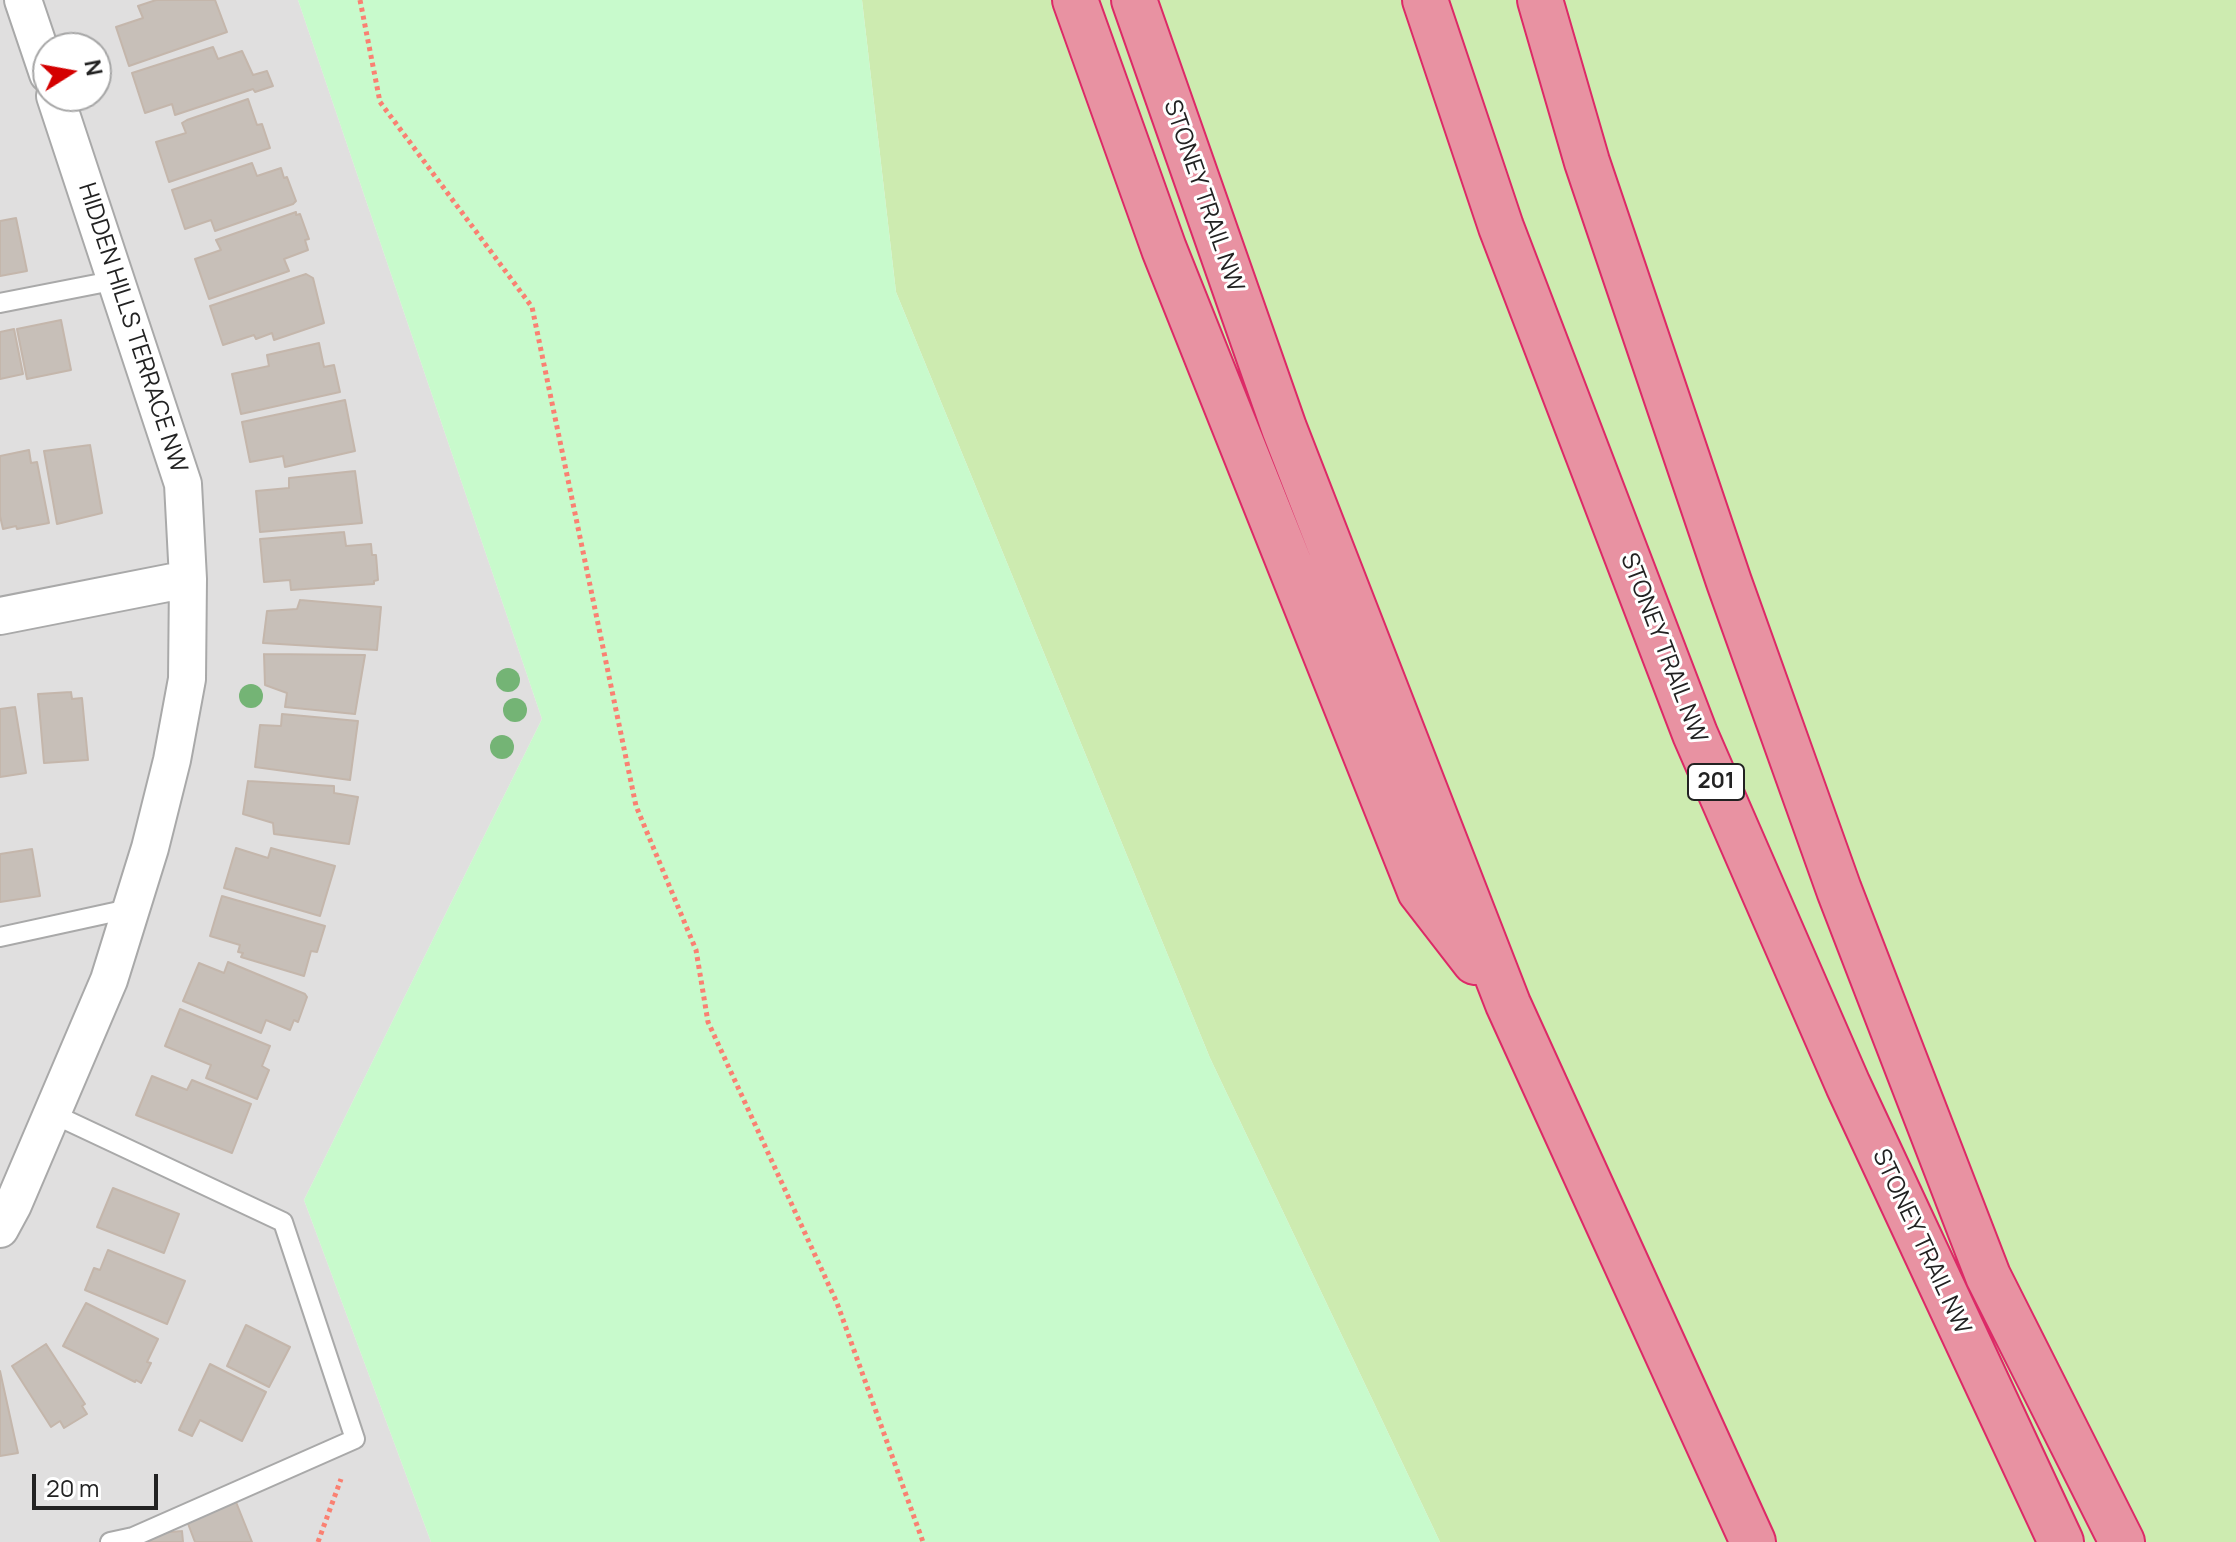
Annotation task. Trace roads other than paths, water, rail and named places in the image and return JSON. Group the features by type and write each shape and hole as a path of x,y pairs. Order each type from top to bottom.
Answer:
{"highway":[{"path":"1075,0 1164,249 1420,891 1508,1004"},
{"name":"STONEY TRAIL NW","path":"1134,0 1284,428 1508,1004 1753,1542"},
{"name":"STONEY TRAIL NW","path":"1425,0 1501,227 1695,734 1848,1085 2061,1542"},
{"path":"1540,0 1587,162 1729,582 1839,890 1988,1276 2122,1542"}],"street":[{"path":"23,0 34,32"},
{"name":"HIDDEN HILLS TERRACE NW","path":"4,1214 109,980 133,908 172,760 187,679 188,579 183,484 60,112"},
{"path":"0,616 188,579"}],"lane":[{"path":"0,303 117,280"},
{"path":"0,937 133,908"},
{"path":"51,1113 283,1222 355,1439 133,1537 110,1542"}]}
